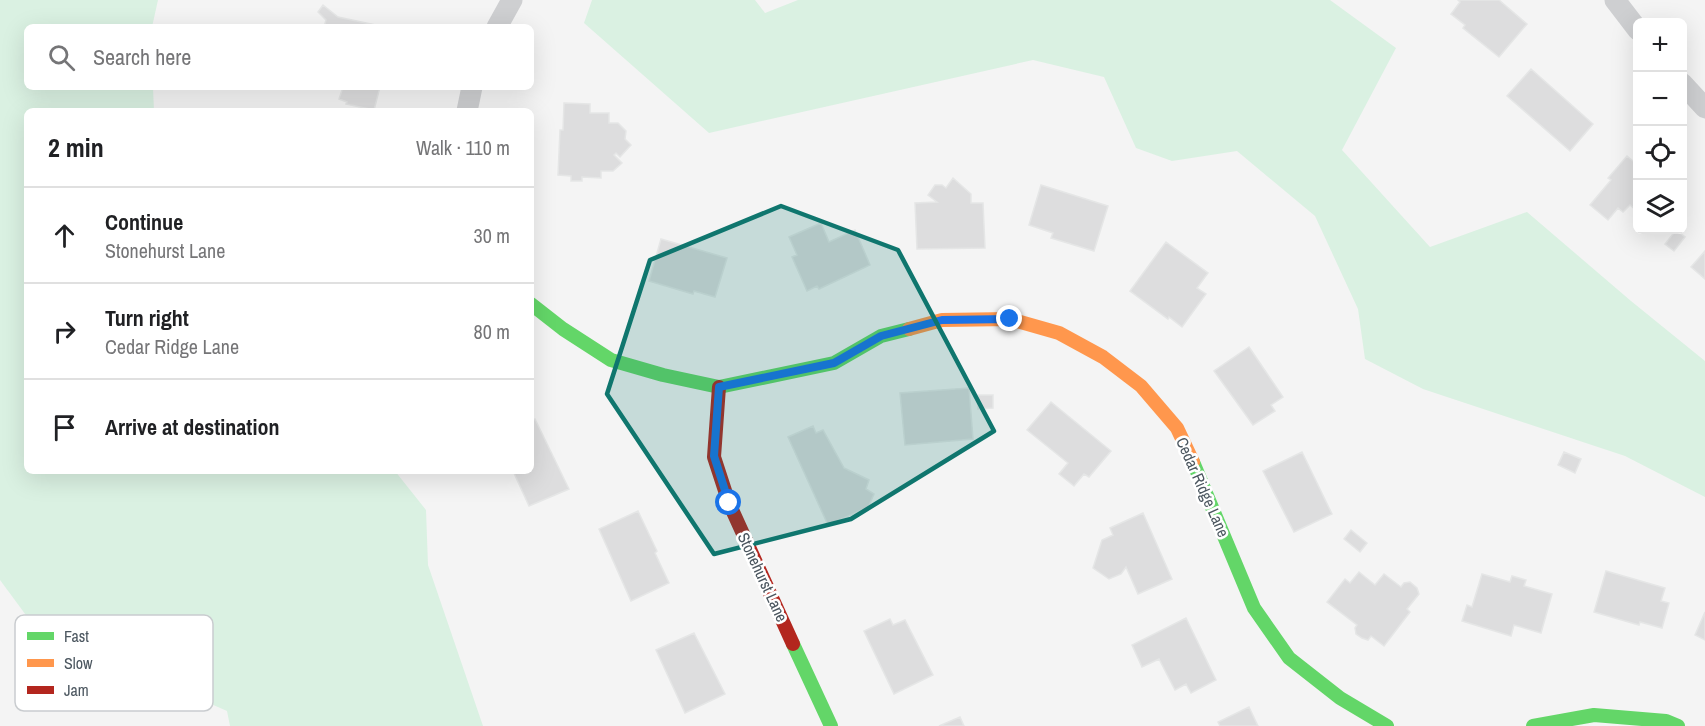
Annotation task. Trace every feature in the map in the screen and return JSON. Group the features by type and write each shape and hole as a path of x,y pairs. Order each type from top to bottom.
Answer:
{"street":[{"path":"498,24 512,0"},
{"path":"1615,0 1633,23"},
{"path":"1687,88 1705,108"},
{"path":"468,108 471,90"},
{"name":"Cedar Ridge Lane","path":"534,306 563,329 611,360 663,375 719,387 834,363 881,336 942,320 1010,319 1059,333 1103,357 1141,386 1177,428 1207,492 1254,608 1289,658 1340,698 1387,726"},
{"name":"Stonehurst Lane","path":"719,387 714,456 729,503 831,726"},
{"path":"1533,726 1594,715 1666,721 1678,726"}],"highlighted area":[{"path":"781,206 898,250 994,431 851,519 714,554 607,394 650,260"}],"green space":[{"path":"0,0 158,0 153,24 24,24 24,90 153,90 154,108 24,108 24,474 397,474 426,510 428,565 483,726 230,726 227,711 213,705 213,615 26,615 0,580"},
{"path":"592,0 755,0 765,13 798,0 1330,0 1396,48 1342,150 1430,247 1527,212 1705,361 1705,497 1625,456 1423,389 1365,359 1358,309 1315,216 1237,151 1172,161 1136,148 1104,77 1033,60 709,133 584,23"}],"building":[{"path":"1458,0 1499,0 1527,24 1499,57 1463,28 1465,25 1451,14 1460,2"},
{"path":"323,5 338,17 371,24 325,24 326,20 318,12"},
{"path":"1531,69 1593,124 1570,151 1507,96"},
{"path":"342,90 379,90 375,108 346,104 347,102 339,99"},
{"path":"564,103 590,104 590,113 609,113 609,123 618,123 626,131 625,139 631,145 620,157 616,153 614,155 622,163 613,171 601,171 601,178 582,177 582,181 571,181 571,176 558,175"},
{"path":"1627,156 1633,161 1633,208 1630,205 1623,212 1618,208 1608,220 1590,205 1611,180 1608,178"},
{"path":"953,178 971,194 971,203 983,203 985,248 917,249 915,203 937,202 928,195 935,185 942,185 946,188"},
{"path":"1041,185 1108,206 1094,251 1051,238 1053,233 1029,225"},
{"path":"821,223 829,242 855,230 870,265 819,289 817,286 807,291 792,257 797,255 789,237"},
{"path":"1673,234 1681,234 1685,237 1674,251 1665,244"},
{"path":"661,239 727,258 715,297 694,291 693,294 649,281"},
{"path":"1166,242 1208,273 1197,288 1206,294 1182,327 1130,291"},
{"path":"1705,251 1705,279 1691,267"},
{"path":"1249,347 1283,397 1271,405 1275,411 1253,425 1214,371"},
{"path":"969,388 973,439 905,445 900,393"},
{"path":"978,395 993,395 993,408 978,409"},
{"path":"1051,402 1111,451 1089,477 1084,474 1074,486 1059,474 1068,463 1027,430"},
{"path":"534,420 569,489 529,506 514,474 534,474"},
{"path":"813,426 816,433 823,430 844,468 869,480 866,489 874,494 867,510 828,525 788,437"},
{"path":"1302,452 1332,514 1294,532 1263,471"},
{"path":"1564,452 1581,459 1575,473 1558,465"},
{"path":"638,511 669,583 631,601 599,529"},
{"path":"1143,513 1172,579 1138,594 1126,567 1121,574 1109,579 1093,568 1102,540 1113,535 1110,528"},
{"path":"1351,530 1367,543 1360,552 1344,539"},
{"path":"1606,571 1665,588 1661,601 1669,603 1662,628 1640,622 1639,625 1594,612"},
{"path":"1359,572 1375,585 1384,574 1401,587 1404,583 1410,582 1417,588 1419,594 1407,609 1410,612 1384,646 1371,636 1368,640 1356,634 1357,625 1327,602 1345,579 1350,583"},
{"path":"1482,574 1510,582 1512,576 1526,580 1524,586 1552,594 1541,633 1514,625 1511,636 1462,621 1467,605 1472,607"},
{"path":"1705,612 1705,640 1695,635"},
{"path":"1186,618 1216,680 1191,693 1186,684 1175,690 1159,659 1142,667 1132,645"},
{"path":"890,619 893,625 905,620 933,675 894,694 864,631"},
{"path":"694,633 725,694 685,713 656,650"},
{"path":"1249,707 1258,726 1220,726 1218,722"},
{"path":"960,717 964,726 939,726"}],"traffic: fast":[{"path":"534,306 563,329 611,360 663,375 719,387 834,363 881,336 909,329"},
{"path":"1193,462 1254,608 1289,658 1340,698 1387,726"},
{"path":"793,644 831,726"},
{"path":"1533,726 1594,715 1666,721 1678,726"}],"traffic: slow":[{"path":"909,329 942,320 1010,319 1059,333 1103,357 1141,386 1177,428 1193,462"}],"traffic: jam":[{"path":"719,387 714,457 729,503 793,644"}],"route":[{"path":"729,503 714,456 719,387 834,363 881,336 942,320 1010,319"}]}
